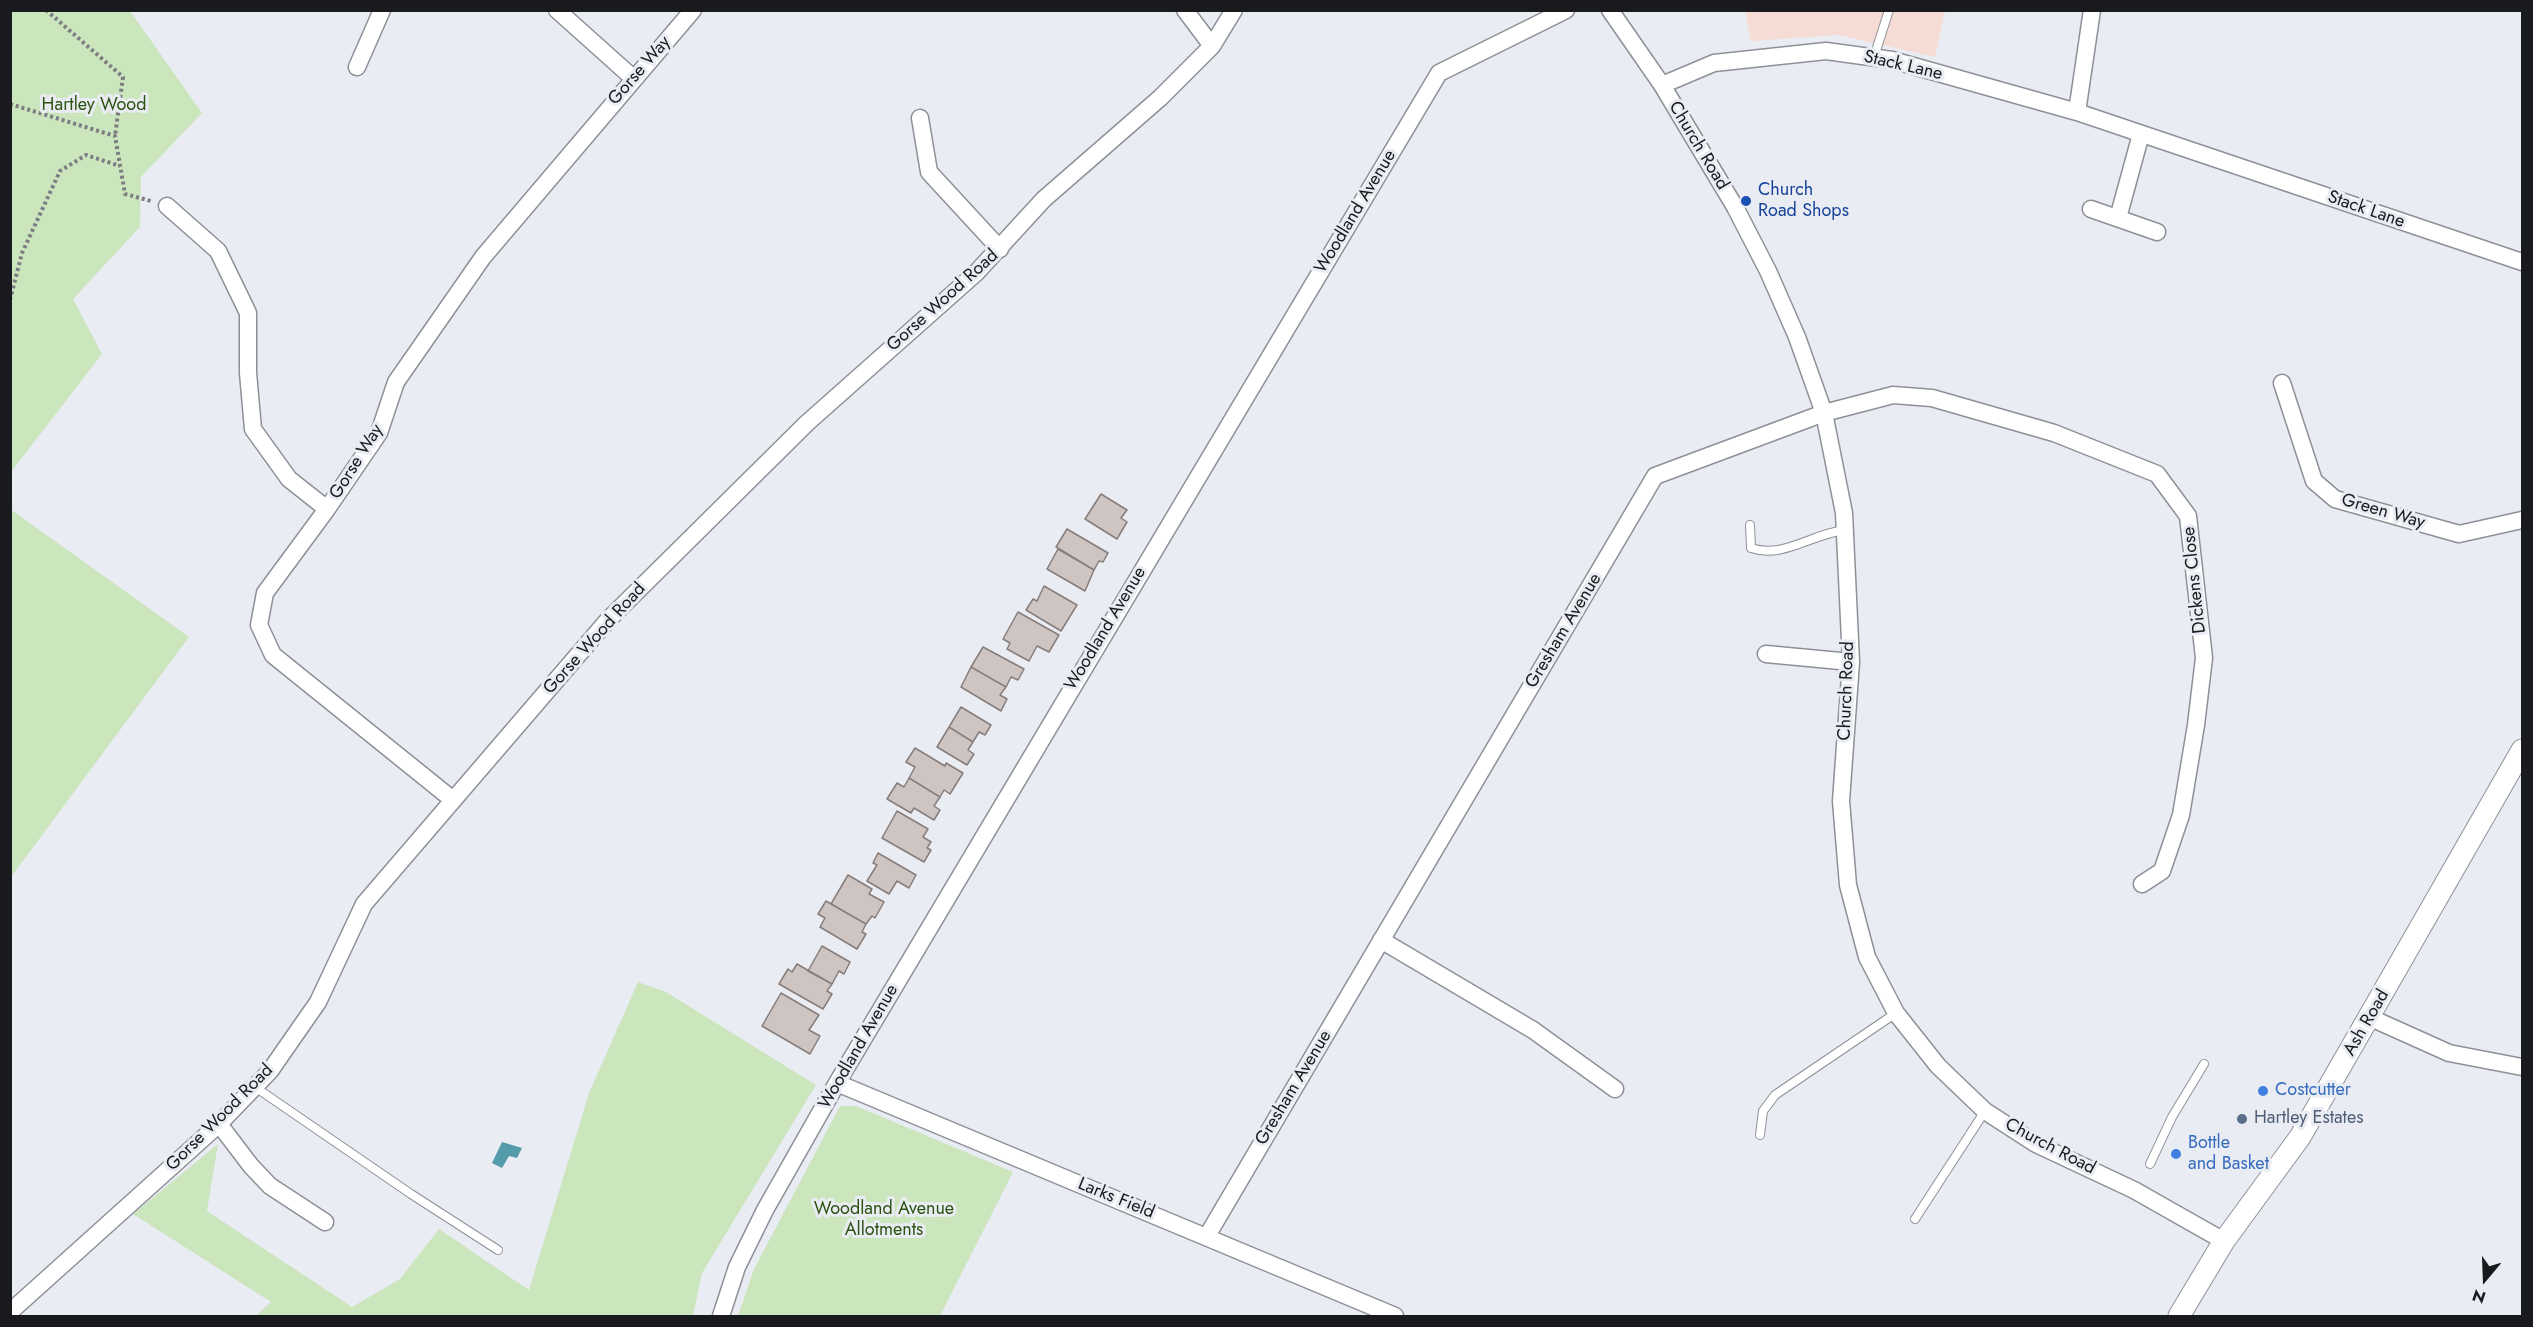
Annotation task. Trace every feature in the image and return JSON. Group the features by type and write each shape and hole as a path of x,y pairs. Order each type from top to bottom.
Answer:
{"street":[{"path":"357,67 382,10"},
{"path":"556,10 633,78"},
{"name":"Gorse Way","path":"453,800 273,655 259,625 264,592 327,509 379,433 396,382 483,257 693,10"},
{"path":"1185,10 1212,46"},
{"name":"Gorse Wood Road","path":"10,1312 219,1124 270,1071 318,1002 364,904 608,620 807,423 976,273 1044,199 1160,98 1212,46 1234,10"},
{"name":"Woodland Avenue","path":"721,1317 737,1267 760,1220 837,1083 1439,73 1566,10"},
{"name":"Church Road","path":"1610,10 1662,85 1735,207 1768,271 1797,337 1824,413 1844,513 1851,662 1841,801 1848,885 1867,957 1896,1013 1938,1066 1985,1112 2036,1144 2134,1190 2223,1241"},
{"path":"2077,112 2092,10"},
{"name":"Stack Lane","path":"1662,85 1714,63 1826,51 1892,60 2077,112 2523,262"},
{"path":"920,118 929,172 1000,249"},
{"path":"2118,218 2141,134"},
{"path":"167,206 218,252 248,314 248,373 253,429 289,479 327,509"},
{"path":"2091,209 2157,232"},
{"name":"Green Way","path":"2282,383 2314,481 2335,499 2459,534 2523,520"},
{"name":"Dickens Close","path":"1824,413 1893,395 1943,401 2054,433 2157,474 2188,516 2204,658 2196,725 2181,815 2162,871 2142,884"},
{"name":"Gresham Avenue","path":"1207,1236 1655,476 1824,413"},
{"path":"1766,654 1851,662"},
{"name":"Ash Road","path":"2179,1317 2223,1241 2300,1137 2371,1018 2523,750"},
{"path":"1381,940 1533,1030 1615,1089"},
{"path":"2371,1018 2450,1053 2523,1067"},
{"name":"Larks Field","path":"837,1083 1207,1236 1395,1317"},
{"path":"219,1124 251,1166 270,1186 325,1222"}],"lane":[{"path":"1874,57 1888,10"},
{"path":"1750,525 1751,548 1768,551 1781,550 1818,535 1845,530"},
{"path":"1760,1135 1763,1111 1775,1095 1896,1013"},
{"path":"2150,1164 2172,1117 2204,1064"},
{"path":"255,1087 411,1194 498,1250"},
{"path":"1915,1219 1985,1112"}],"path":[{"path":"46,10 123,76 115,136 125,194 167,206"},
{"path":"10,104 115,136"},
{"path":"10,300 22,253 60,171 86,155 120,166"}],"shaded area":[{"path":"1745,11 1945,11 1935,57 1838,35 1751,41"}],"green space":[{"name":"Hartley Wood","path":"11,10 130,11 202,113 141,177 140,227 73,299 102,354 11,472"},
{"path":"10,509 189,637 11,877 10,877"},
{"path":"638,982 666,992 816,1085 702,1273 693,1316 256,1316 271,1302 133,1214 218,1144 207,1211 352,1307 400,1279 439,1229 529,1290 589,1093"},
{"name":"Woodland Avenue Allotments","path":"840,1106 856,1106 1013,1172 940,1316 738,1316 754,1269"}],"water":[{"path":"502,1142 522,1148 517,1158 509,1156 502,1168 492,1163"}],"building":[{"path":"1101,494 1127,510 1121,518 1127,522 1117,539 1085,519"},
{"path":"1067,529 1108,553 1103,562 1099,561 1094,570 1056,547"},
{"path":"1058,549 1094,570 1085,591 1047,569"},
{"path":"1044,586 1077,605 1061,631 1026,610 1033,599 1037,601"},
{"path":"1018,612 1059,635 1049,652 1037,646 1029,661 1007,649 1010,643 1003,639"},
{"path":"983,647 1024,669 1018,680 1011,677 1006,687 971,667"},
{"path":"971,667 1006,687 1000,695 1007,699 1001,711 961,687"},
{"path":"961,707 991,725 985,735 979,732 973,742 949,727"},
{"path":"949,727 973,742 968,750 974,754 967,765 937,747"},
{"path":"915,748 945,766 946,763 963,773 950,794 944,790 940,797 909,778 915,767 906,762"},
{"path":"909,778 940,797 934,806 940,810 934,820 914,808 911,813 887,799 897,783 904,787"},
{"path":"897,811 928,829 923,837 931,842 927,848 931,850 924,862 882,838"},
{"path":"878,853 916,875 909,888 897,881 889,894 867,881 877,865 873,863"},
{"path":"848,875 872,889 869,894 884,902 875,918 872,916 866,924 831,904"},
{"path":"826,901 866,924 862,932 866,934 857,949 820,927 825,918 818,914"},
{"path":"822,946 850,962 844,974 839,971 832,984 808,971"},
{"path":"797,964 832,984 827,991 832,994 823,1009 779,984 788,969 792,972"},
{"path":"781,993 819,1015 809,1030 820,1036 810,1054 762,1026"}],"place":[{"name":"Church Road Shops","path":"1746,201"},
{"name":"Costcutter","path":"2263,1091"},
{"name":"Hartley Estates","path":"2242,1119"},
{"name":"Bottle and Basket","path":"2176,1154"}]}
